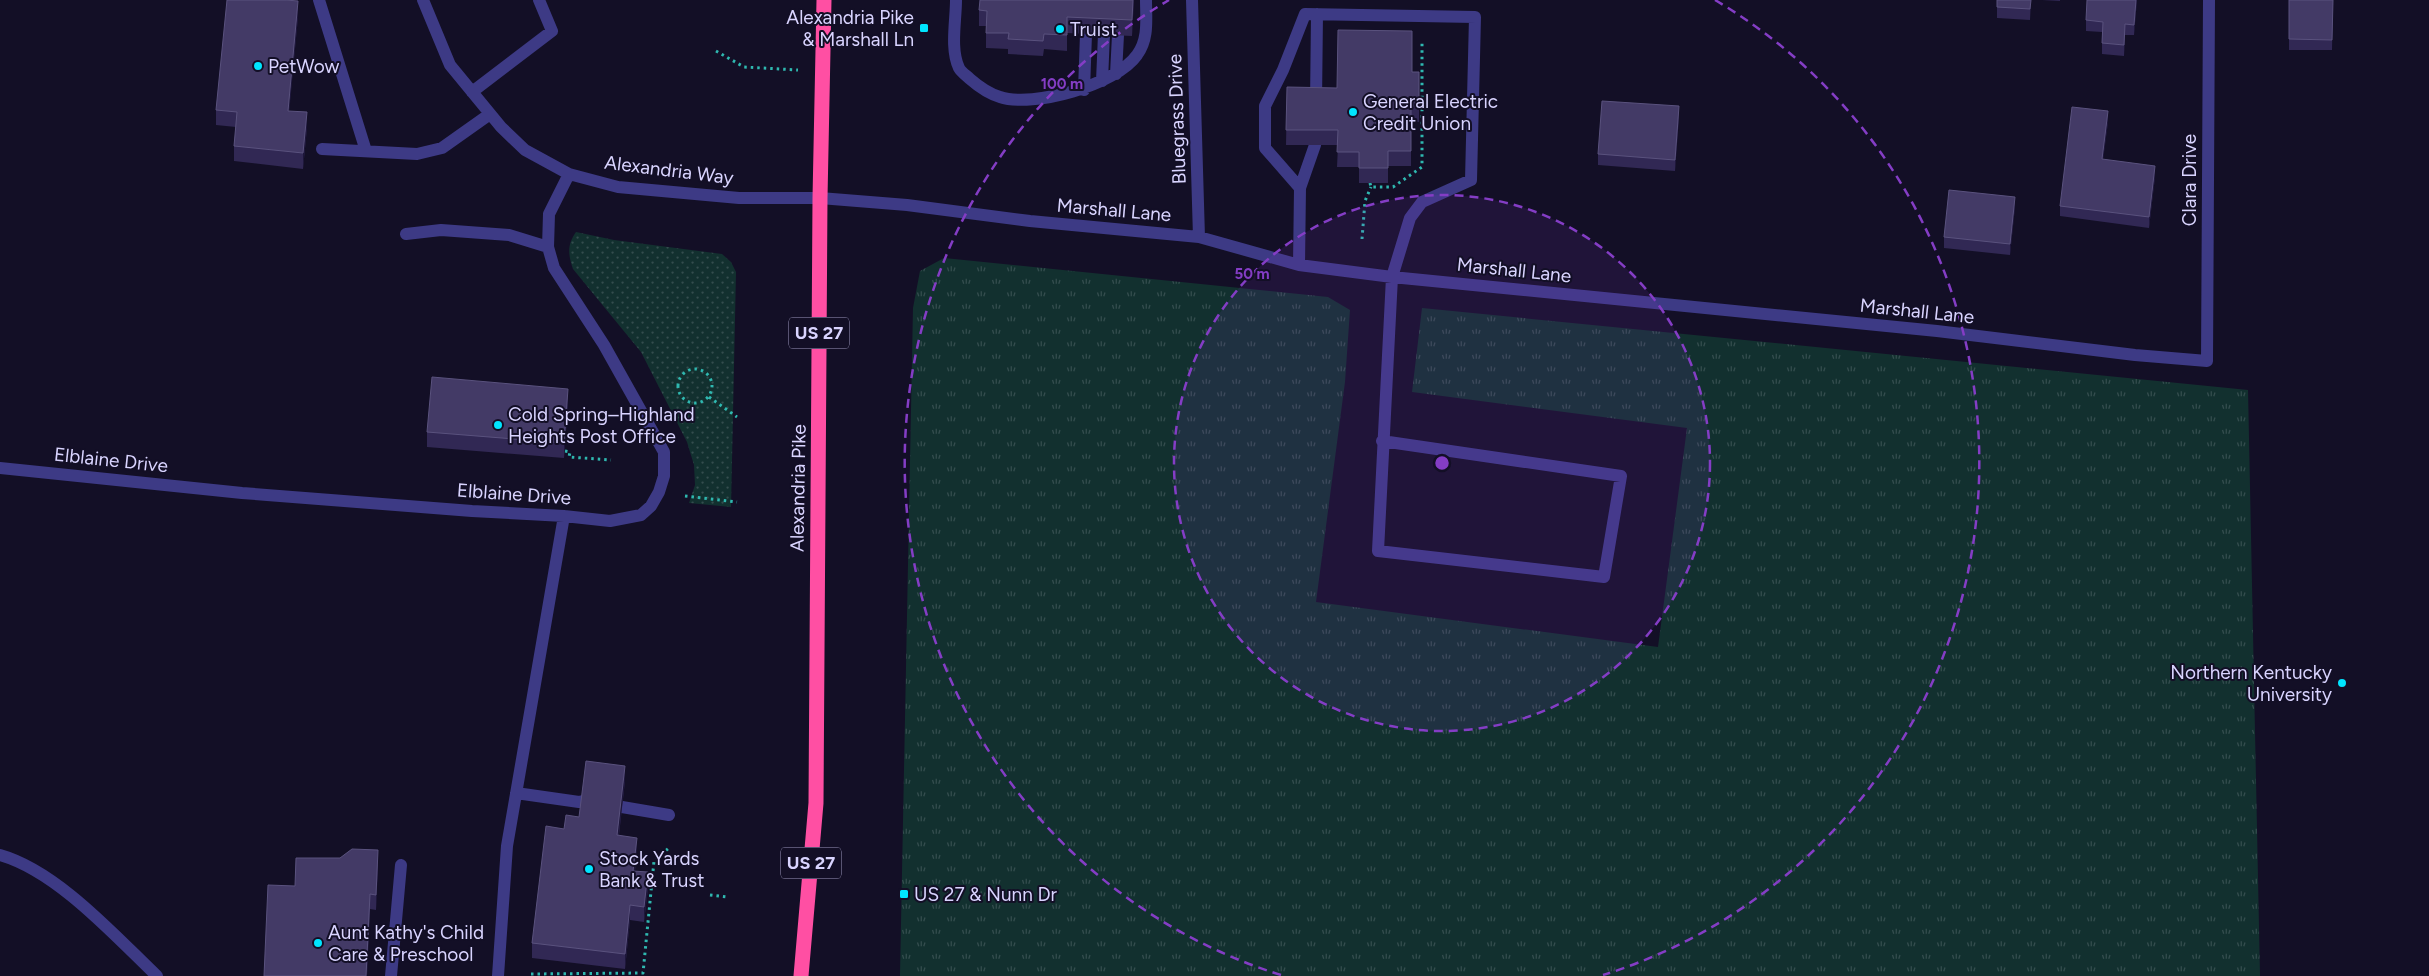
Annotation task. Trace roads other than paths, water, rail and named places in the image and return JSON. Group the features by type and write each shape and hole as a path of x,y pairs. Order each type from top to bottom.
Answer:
{"highway":[{"name":"Alexandria Pike","path":"801,976 816,803 820,198 824,0"}],"street":[{"path":"319,0 366,151"},
{"name":"Alexandria Way","path":"423,0 450,65 490,114 524,150 569,174 618,187 740,198 820,198"},
{"path":"472,92 552,31 539,0"},
{"path":"956,0 955,46 960,69 975,84 1000,97 1031,99 1084,90 1116,74 1137,56 1146,39 1146,0"},
{"name":"Bluegrass Drive","path":"1192,0 1199,237"},
{"name":"Clara Drive","path":"2207,361 2209,0"},
{"path":"1300,188 1265,148 1265,106 1283,70 1305,14 1475,17 1471,180 1422,202 1410,218 1392,277 1382,441 1378,551 1604,577 1621,476 1382,441"},
{"path":"1316,14 1316,103"},
{"path":"1084,90 1086,34"},
{"path":"1102,81 1104,34"},
{"path":"1116,74 1118,35"},
{"path":"322,149 417,154 442,148 490,114"},
{"path":"1300,265 1300,188 1315,146"},
{"name":"Elblaine Drive","path":"0,468 242,493 472,511 564,516 610,521 641,515 651,506 659,492 664,476 664,452 604,345 554,268 548,247 549,214 569,174"},
{"name":"Marshall Lane","path":"820,198 1199,237 1300,265 1392,277 1937,331 2135,355 2207,361"},
{"path":"406,234 441,230 509,235 548,247"},
{"path":"498,976 507,846 564,516"},
{"path":"516,793 583,801"},
{"path":"622,807 669,816"},
{"path":"0,855 32,868 61,889 95,917 157,976"},
{"path":"391,976 401,865"}],"place":[{"name":"Alexandria Pike & Marshall Ln","path":"924,28"},
{"name":"Truist","path":"1060,29"},
{"name":"PetWow","path":"258,66"},
{"name":"General Electric Credit Union","path":"1353,112"},
{"name":"Cold Spring–Highland Heights Post Office","path":"498,425"},
{"name":"Northern Kentucky University","path":"2342,683"},
{"name":"Stock Yards Bank & Trust","path":"589,869"},
{"name":"US 27 & Nunn Dr","path":"904,894"},
{"name":"Aunt Kathy's Child Care & Preschool","path":"318,943"}]}
